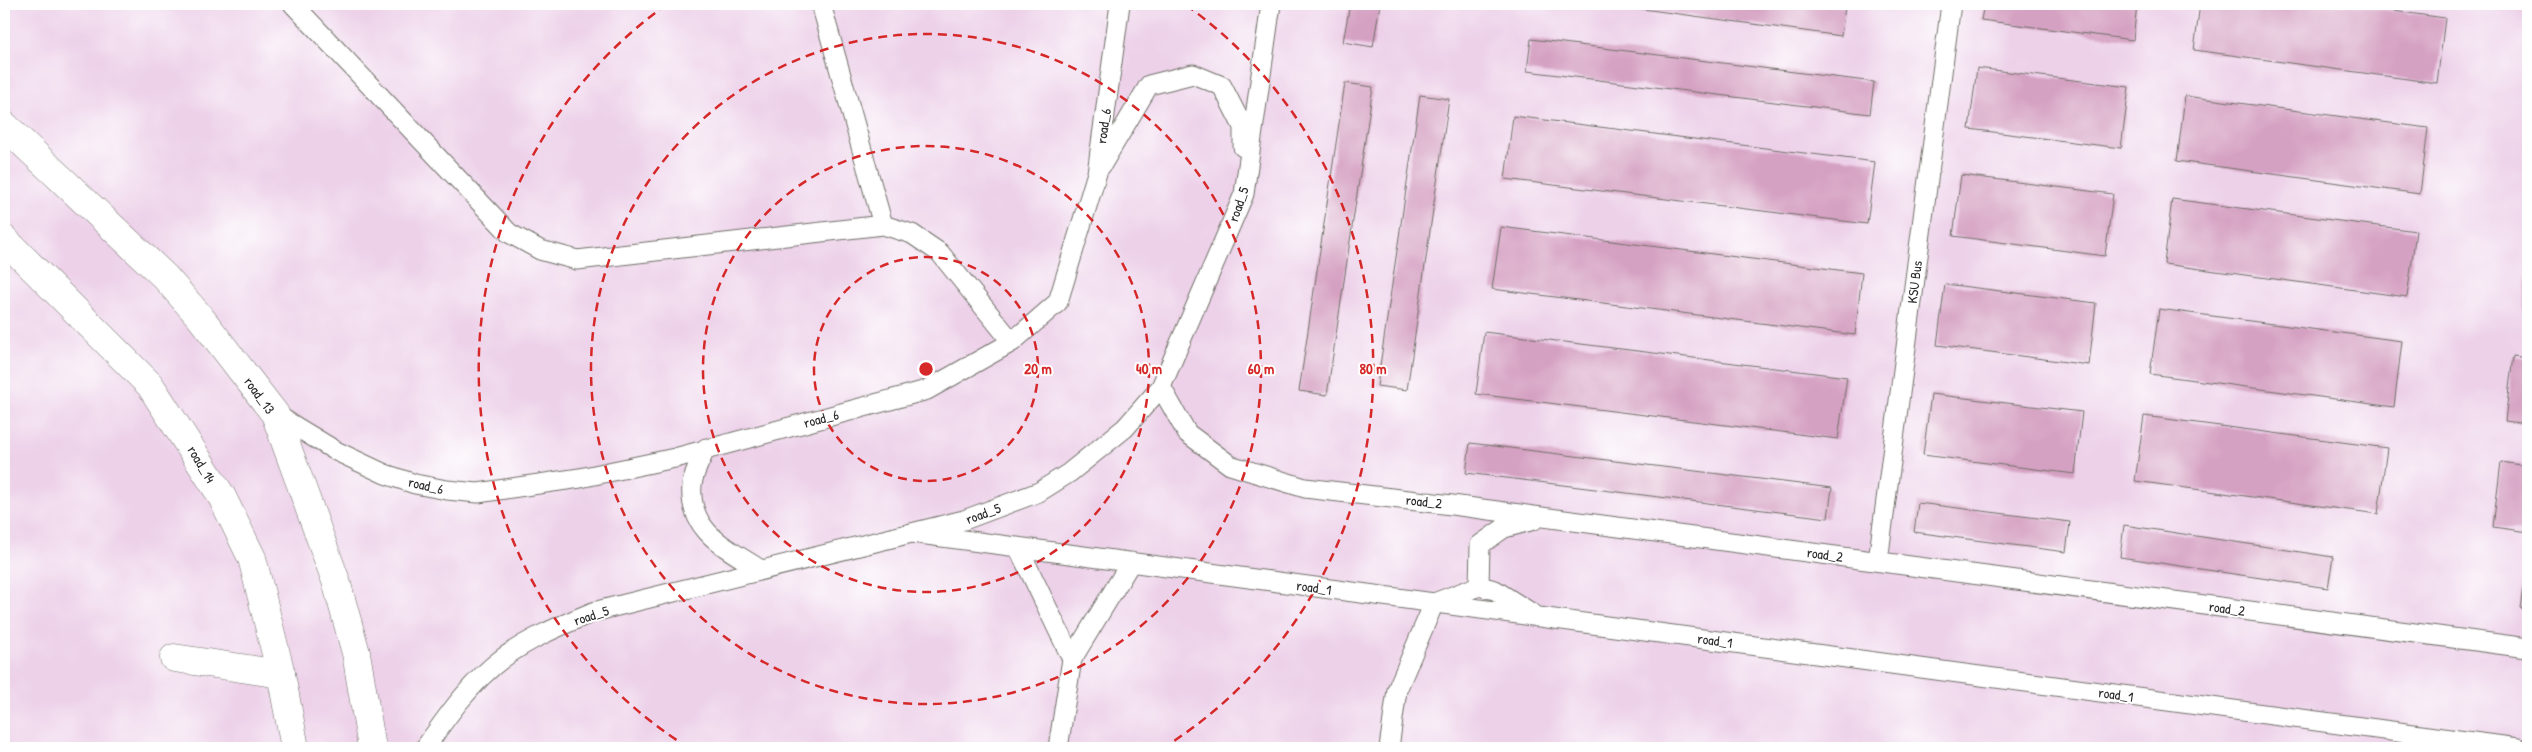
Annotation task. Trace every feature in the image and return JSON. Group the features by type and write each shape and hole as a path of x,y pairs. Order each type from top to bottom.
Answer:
{"street":[{"name":"road_13","path":"4,125 165,277 200,316 275,414 336,581 356,653 372,748"},
{"name":"road_14","path":"4,239 150,384 189,442 220,495 252,558 281,674 295,748"},
{"path":"174,658 281,674"}],"lane":[{"path":"293,4 509,233 540,250 577,260 883,225 912,234 940,253 1012,342"},
{"path":"821,4 883,225"},
{"name":"road_6","path":"275,414 336,451 385,474 416,484 478,493 580,478 675,458 706,448 927,390 1012,342 1058,302 1097,173 1120,4"},
{"name":"road_5","path":"425,748 467,693 497,663 549,631 593,612 964,520 1039,492 1069,473 1125,428 1161,387 1244,194 1271,4"},
{"name":"KSU Bus","path":"1878,561 1951,4"},
{"path":"1097,173 1149,85 1193,74 1222,86 1243,127 1244,194"},
{"name":"road_2","path":"1161,387 1187,433 1230,465 1305,488 1545,517 2528,648"},
{"path":"706,448 692,484 695,516 706,532 761,570"},
{"path":"1479,586 1480,545 1504,528 1545,517"},
{"name":"road_1","path":"912,533 2518,748"},
{"path":"1018,547 1072,659"},
{"path":"1058,748 1072,659 1131,562"},
{"path":"1389,748 1397,690 1434,603 1479,586 1496,590 1537,617"}],"shaded area":[{"path":"4,4 2528,4 2528,748 4,748"}],"building":[{"path":"1350,4 1380,4 1373,47 1343,42"},
{"path":"1606,4 1822,4 1845,7 1841,36"},
{"path":"1984,4 2137,4 2133,40 1981,20"},
{"path":"2200,4 2341,4 2445,18 2437,83 2194,50"},
{"path":"1531,39 1874,82 1870,114 1527,71"},
{"path":"1977,68 2129,87 2121,148 1969,129"},
{"path":"1345,83 1373,87 1327,395 1299,391"},
{"path":"1420,95 1449,99 1407,390 1377,386"},
{"path":"2185,96 2428,128 2420,194 2177,161"},
{"path":"1513,116 1875,162 1867,224 1505,179"},
{"path":"1961,175 2113,194 2105,256 1953,236"},
{"path":"2172,199 2416,231 2407,297 2164,264"},
{"path":"1501,227 1862,273 1855,335 1492,289"},
{"path":"2528,274 2528,311 2523,310"},
{"path":"1945,284 2096,303 2089,365 1937,345"},
{"path":"2159,309 2402,341 2394,407 2150,374"},
{"path":"1484,332 1847,377 1838,439 1476,394"},
{"path":"2513,356 2528,358 2528,424 2505,421"},
{"path":"1931,394 2082,412 2075,474 1923,455"},
{"path":"2144,416 2387,448 2378,514 2135,481"},
{"path":"1470,443 1832,488 1828,518 1466,473"},
{"path":"2501,462 2528,466 2528,532 2493,527"},
{"path":"1918,503 2070,522 2066,552 1914,532"},
{"path":"2124,525 2333,557 2328,588 2120,557"},
{"path":"2525,576 2528,577 2528,609 2520,608"}]}
